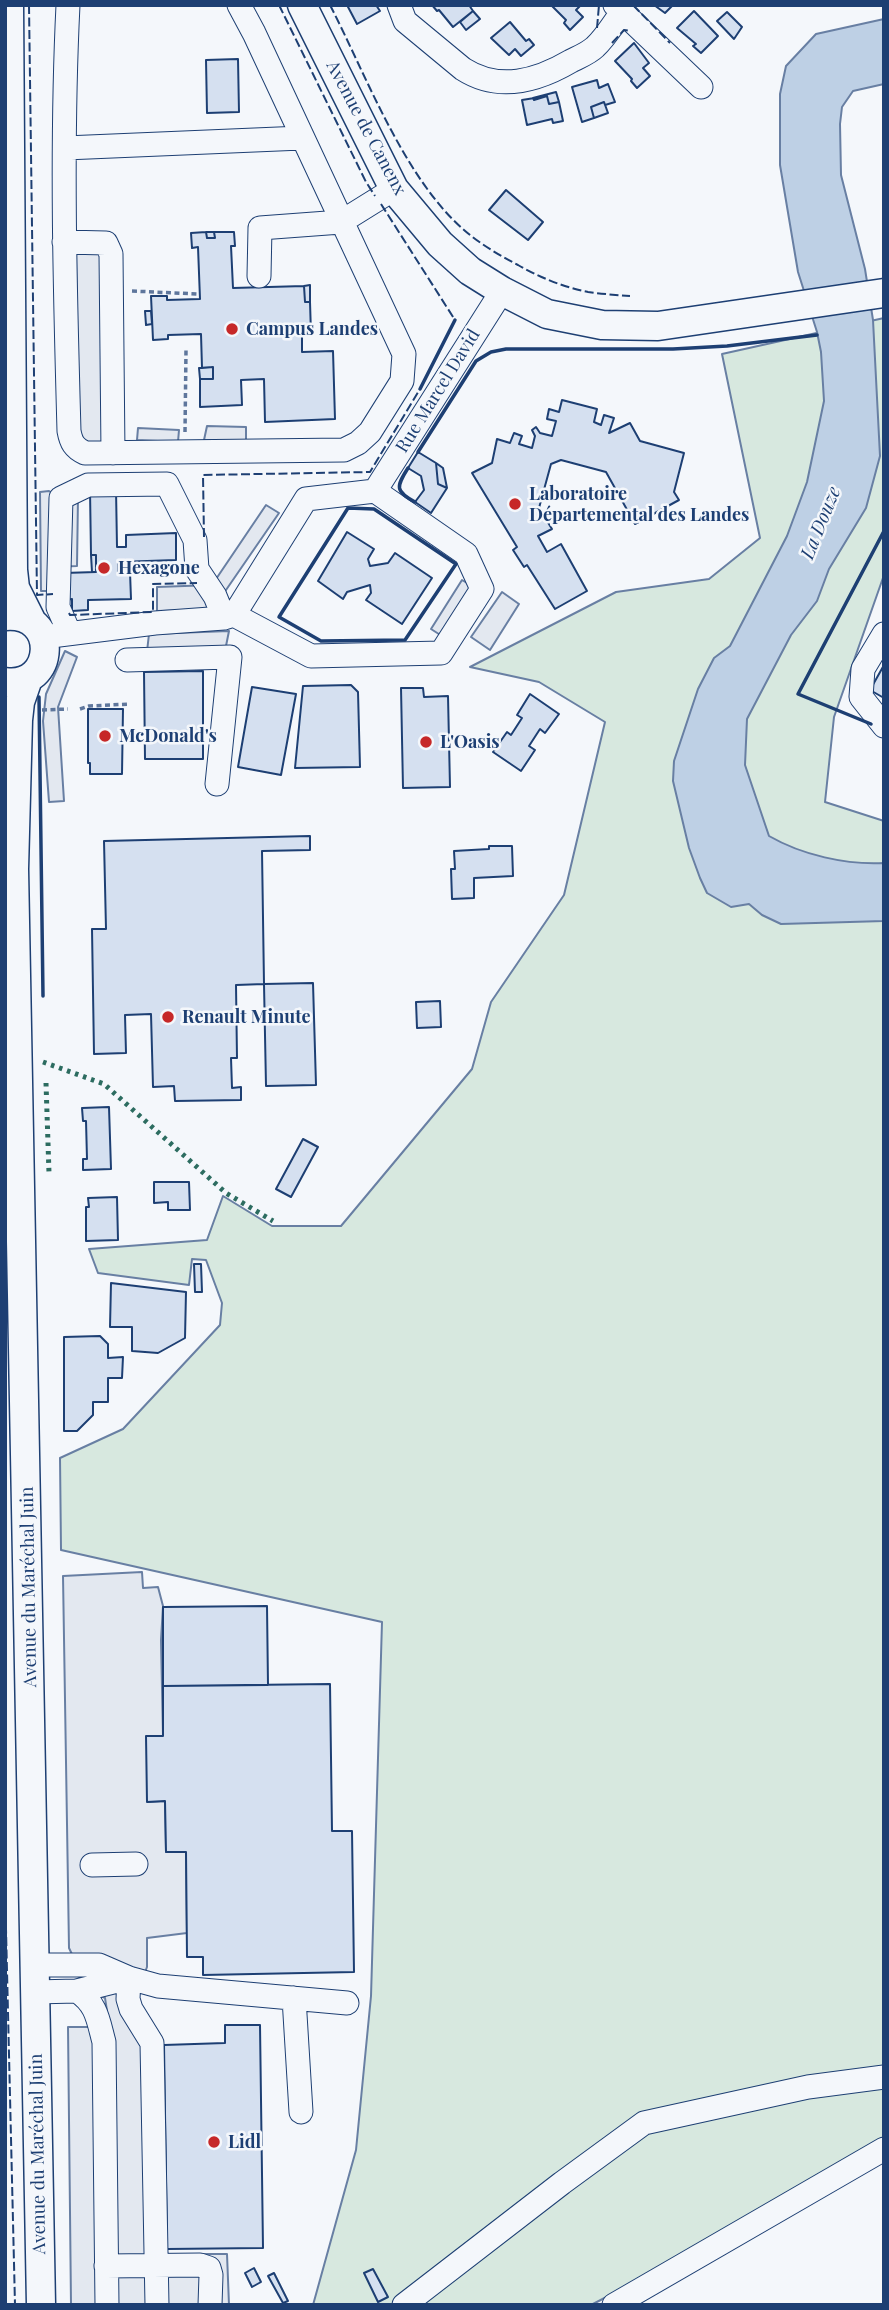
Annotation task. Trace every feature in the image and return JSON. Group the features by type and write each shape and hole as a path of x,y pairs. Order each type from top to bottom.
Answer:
{"main road":[{"path":"9,5 13,570 15,588 37,627"},
{"name":"Avenue de Canenx","path":"302,5 394,189 440,244 470,271 547,314 602,325 658,326 879,294"},
{"name":"Avenue du Maréchal Juin","path":"37,627 45,656 41,665 17,680 20,702 14,869 10,908 41,2305"},
{"name":"Avenue du Maréchal Juin","path":"5,775 14,869"}],"street":[{"path":"68,5 64,242 68,431 71,442 77,450 85,453 344,450 358,443 370,432 402,380 404,354 239,5"},
{"path":"399,5 405,21 463,69 473,75 500,82 539,78 596,47 619,9 701,87"},
{"path":"65,148 302,138"},
{"path":"259,276 260,228 341,222 394,189"},
{"path":"64,242 106,243 111,254 113,453"},
{"name":"Rue Marcel David","path":"375,491 502,291"},
{"path":"37,627 58,607 61,498 88,485 167,484 195,540 197,569 229,617"},
{"path":"37,627 127,626 229,617 311,656 441,653 482,589 466,554 375,491 306,499 229,617"},
{"path":"884,634 863,669 862,697 884,726"},
{"path":"127,660 230,657 217,784"},
{"path":"92,1865 136,1864"},
{"path":"77,1991 100,1967"},
{"path":"100,1967 111,2013 104,2042 107,2305"},
{"path":"34,1978 100,1967 158,1986 347,2003"},
{"path":"34,1978 77,1991 90,2000 104,2042"},
{"path":"129,1978 128,1999 131,2009 152,2043 157,2305"},
{"path":"294,1998 301,2112"},
{"path":"404,2305 644,2123 808,2087 884,2077"},
{"path":"614,2305 884,2149"},
{"path":"106,2266 201,2264 209,2268 211,2275 210,2305"}],"path":[{"path":"112,290 197,294"},
{"path":"184,452 186,350"},
{"path":"80,709 130,704"},
{"path":"38,710 68,709"}],"shaded area":[{"path":"104,250 105,442 78,443 76,252"},
{"path":"884,318 884,575 834,717 825,802 884,821 884,2153 591,2305 313,2305 356,2150 371,1996 382,1622 61,1550 60,1458 123,1429 220,1325 222,1303 206,1260 192,1259 189,1285 98,1273 89,1249 207,1240 223,1196 272,1226 341,1226 472,1069 491,1002 564,895 605,722 539,682 470,667 616,592 709,579 760,538 722,354"},
{"path":"207,426 246,427 246,441 204,440"},
{"path":"138,428 179,430 178,442 137,440"},
{"path":"49,491 66,503 78,497 77,566 51,567 51,591 41,591 40,492"},
{"path":"266,505 279,513 215,606 197,610 157,611 157,587 212,585"},
{"path":"462,580 477,589 445,638 431,629"},
{"path":"502,592 519,604 490,650 471,637"},
{"path":"229,631 223,661 145,669 149,634"},
{"path":"65,651 77,657 58,707 64,801 49,802 43,721 46,694"},
{"path":"142,1572 143,1588 158,1587 163,1606 163,1736 148,1802 165,1801 166,1852 186,1852 187,1933 147,1938 147,1967 134,2002 141,2017 161,2254 227,2254 229,2305 71,2305 68,2027 98,2027 107,2011 105,1998 89,1990 69,1948 63,1576"}],"water":[{"name":"La Douze","path":"884,19 884,84 853,91 842,107 840,124 841,175 865,269 873,320 880,456 866,508 829,569 817,601 791,635 747,719 745,765 769,836 796,849 825,857 884,863 884,921 781,924 762,915 749,904 731,907 707,893 689,848 673,781 674,761 698,689 714,658 730,646 787,536 807,482 824,401 821,352 798,272 780,165 780,94 786,66 816,34"}],"building":[{"path":"347,5 376,5 380,11 357,24"},
{"path":"432,5 469,5 473,11 453,27"},
{"path":"551,5 581,5 576,10 583,17 570,30 564,23 566,20"},
{"path":"654,5 673,5 665,13"},
{"path":"473,11 480,19 466,30 460,22"},
{"path":"694,11 718,36 701,53 693,46 696,44 677,28"},
{"path":"727,12 742,27 734,39 717,21"},
{"path":"510,22 526,41 529,39 534,45 521,56 515,49 509,55 491,38"},
{"path":"634,43 649,63 643,68 650,76 637,88 615,61"},
{"path":"238,59 239,112 207,113 206,60"},
{"path":"597,80 599,88 608,84 615,102 605,105 604,102 591,107 594,118 582,122 572,87"},
{"path":"556,92 559,102 549,104 547,96 534,100 533,98"},
{"path":"547,96 549,104 559,102 563,121 553,123 552,119 527,125 522,100"},
{"path":"604,102 608,113 594,118 591,107"},
{"path":"506,190 543,222 528,240 489,210"},
{"name":"Campus Landes","path":"206,232 207,238 215,238 214,232 234,232 235,246 231,246 233,288 304,286 305,302 310,302 311,334 302,334 302,352 333,351 335,419 265,422 264,379 241,380 242,405 200,407 200,379 213,379 213,367 202,368 201,334 168,335 168,339 153,340 151,296 167,296 167,300 200,299 198,247 192,248 191,233"},
{"path":"206,232 214,232 215,238 207,238"},
{"path":"310,285 310,302 305,302 304,286"},
{"path":"145,311 151,311 152,324 146,325"},
{"path":"213,367 213,379 200,379 199,368"},
{"name":"Laboratoire Départemental des Landes","path":"562,400 597,409 594,422 601,425 604,415 614,418 609,433 630,423 640,441 684,453 674,492 679,500 635,524 606,472 561,460 551,464 539,508 552,529 538,536 547,552 561,544 587,591 555,609 527,565 524,567 513,550 517,547 472,473 492,463 497,439 510,443 514,433 522,436 519,444 532,448 535,436 532,430 536,427 540,433 552,436 556,421 547,419 549,409 559,412"},
{"path":"418,452 436,463 438,484 447,488 431,513 415,502 424,490 421,476 408,468"},
{"path":"436,463 443,468 447,488 438,484"},
{"path":"116,489 117,547 126,547 126,535 176,533 176,560 118,562 118,572 130,572 131,599 88,600 88,610 72,611 72,599 64,600 64,573 96,572 96,555 91,555 90,490"},
{"path":"347,532 374,549 368,559 370,566 388,563 395,553 432,578 402,624 366,600 371,593 370,585 347,592 343,599 318,581"},
{"path":"91,555 96,555 96,572 92,572"},
{"path":"884,665 884,698 870,690"},
{"path":"203,671 203,759 145,759 144,672"},
{"path":"351,685 358,692 360,767 295,768 303,686"},
{"path":"252,687 296,694 281,775 238,767"},
{"name":"L'Oasis","path":"401,688 423,688 424,697 448,696 450,787 403,788"},
{"path":"530,694 559,714 545,733 540,729 529,746 535,750 521,771 493,752 507,732 511,735 522,718 517,715"},
{"name":"McDonald's","path":"88,709 123,709 122,774 90,774"},
{"path":"310,836 310,850 262,851 264,984 236,985 237,1058 231,1058 232,1088 241,1087 241,1100 175,1101 174,1086 153,1087 151,1014 125,1015 126,1053 94,1054 92,929 106,929 104,841"},
{"path":"489,846 512,846 513,876 474,878 474,898 452,899 451,869 455,869 454,851 489,849"},
{"path":"313,983 316,1085 266,1086 264,984"},
{"path":"440,1001 441,1027 417,1028 416,1002"},
{"path":"109,1107 111,1169 83,1170 83,1159 87,1159 86,1121 83,1121 82,1108"},
{"path":"303,1139 318,1147 291,1197 276,1189"},
{"path":"154,1182 189,1182 190,1210 168,1210 168,1202 154,1203"},
{"path":"117,1197 118,1240 86,1241 88,1198"},
{"path":"194,1264 201,1264 202,1292 195,1292"},
{"path":"111,1283 186,1292 185,1338 158,1353 132,1351 132,1327 110,1327"},
{"path":"100,1336 108,1344 108,1358 123,1357 122,1378 108,1378 108,1402 93,1402 93,1415 77,1431 64,1431 64,1337"},
{"path":"267,1606 268,1685 163,1686 163,1607"},
{"path":"330,1684 332,1831 352,1831 354,1972 203,1975 203,1957 187,1957 186,1852 166,1852 165,1801 147,1802 146,1736 163,1736 163,1686"},
{"path":"225,2025 260,2025 263,2248 167,2249 164,2045 225,2043"},
{"path":"254,2268 261,2282 252,2287 245,2273"},
{"path":"373,2269 388,2297 378,2302 364,2273"},
{"path":"274,2273 288,2301 283,2303 268,2276"}],"hedge":[{"path":"43,1062 104,1084 226,1193 273,1221"},
{"path":"46,1083 49,1173"}],"fence":[{"path":"29,5 37,595 53,594"},
{"path":"279,5 375,196"},
{"path":"330,5 405,154 442,208 464,230 497,253 552,281 588,292 630,296"},
{"path":"597,28 599,5"},
{"path":"633,5 670,43"},
{"path":"612,43 624,30 631,31"},
{"path":"381,204 455,320"},
{"path":"204,537 203,475 370,472 420,389"},
{"path":"69,613 153,612 153,584 197,583"},
{"path":"5,1887 15,2305"}],"wall":[{"path":"420,389 455,320"},
{"path":"418,452 476,361 491,352 506,349 673,349 727,346 817,335"},
{"path":"408,468 400,488 404,495 415,502"},
{"path":"348,508 374,509 456,564 405,640 321,641 279,617 348,508"},
{"path":"871,724 798,694 884,531"},
{"path":"39,697 43,996"}],"place":[{"name":"Campus Landes","path":"232,329"},
{"name":"Laboratoire Départemental des Landes","path":"515,504"},
{"name":"Hexagone","path":"104,568"},
{"name":"McDonald's","path":"105,736"},
{"name":"L'Oasis","path":"426,742"},
{"name":"Renault Minute","path":"168,1017"},
{"name":"Lidl","path":"214,2142"}]}
